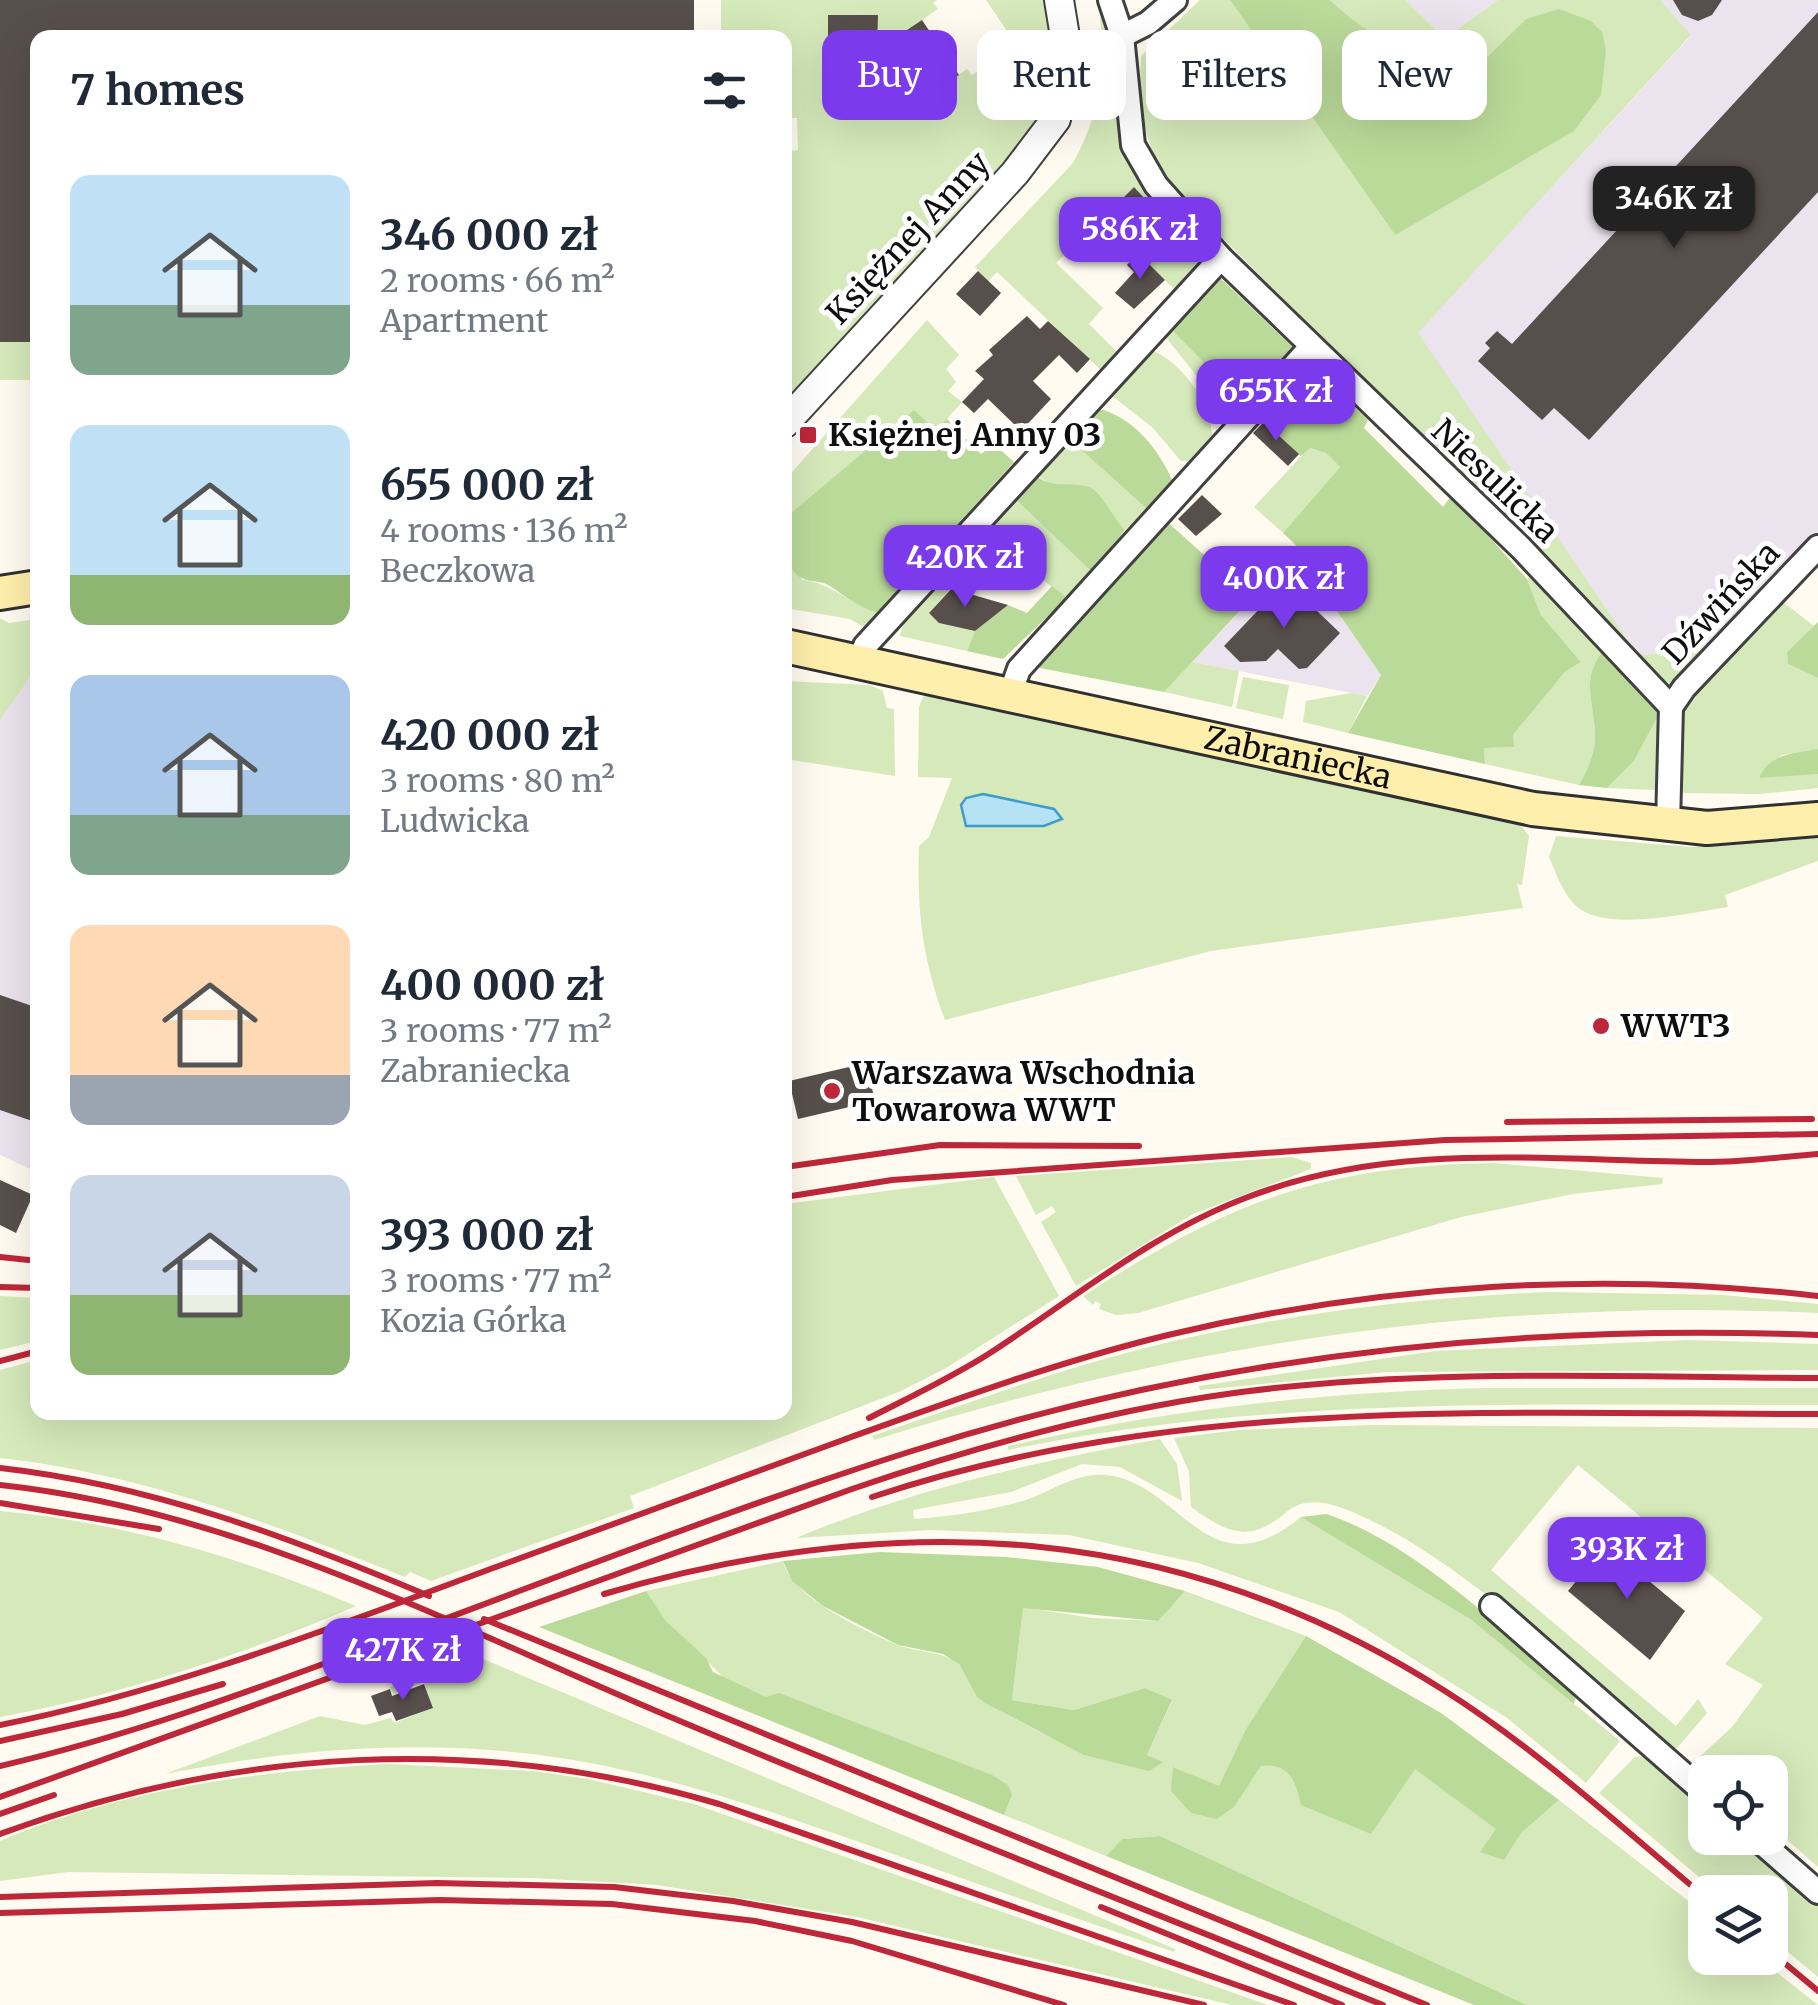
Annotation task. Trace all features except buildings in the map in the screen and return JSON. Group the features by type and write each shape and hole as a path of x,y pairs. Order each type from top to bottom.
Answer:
{"main road":[{"path":"0,592 30,588"},
{"name":"Zabraniecka","path":"792,647 1533,809 1668,825 1744,827 1818,819"}],"street":[{"name":"Księżnej Anny","path":"792,414 1038,147 1056,119 1064,89 1068,55 1059,0"},
{"name":"Niesulicka","path":"1110,0 1120,30"},
{"path":"1126,34 1148,23 1175,0"},
{"name":"Niesulicka","path":"1126,76 1133,145 1141,165 1221,258 1521,548 1671,707"},
{"path":"859,661 865,646 887,620 1221,258"},
{"path":"1010,694 1018,668 1311,346"},
{"name":"Dźwińska","path":"1668,825 1671,707 1818,547"},
{"path":"1492,1606 1688,1778"},
{"path":"1776,1855 1818,1892"}],"shaded area":[{"path":"1405,0 1498,0 1456,30 1437,30"},
{"path":"1660,0 1818,0 1818,534 1707,650 1638,655 1417,333 1691,36"},
{"path":"1297,553 1381,675 1367,696 1192,662"},
{"path":"30,677 30,1169 0,1155 0,721"}],"green space":[{"path":"721,0 937,0 933,3 938,9 907,30 822,30 822,120 957,120 957,76 967,69 972,75 977,72 977,120 1038,120 792,394 792,150 798,150 797,118 792,118 792,30 721,30"},
{"path":"986,0 1043,0 1048,30 1006,30"},
{"path":"1200,0 1230,0 1251,30 1168,30"},
{"path":"1230,0 1330,0 1368,30 1342,30 1342,120 1487,120 1487,57 1526,19 1559,9 1591,21 1602,32 1606,50 1601,95 1574,131 1395,235 1314,120 1322,120 1322,30 1251,30"},
{"path":"1330,0 1405,0 1437,30 1368,30"},
{"path":"1498,0 1660,0 1691,35 1418,333 1638,655 1165,180 1144,120 1141,56 1146,51 1146,120 1314,120 1395,235 1465,120 1487,120 1487,83 1526,19 1487,57 1487,30 1456,30"},
{"path":"1092,120 1124,120 1129,152 1150,196 1146,200 1134,187 1056,263 1103,308 1089,324 1118,353 1101,370 997,272 988,281 975,267 1073,163"},
{"path":"1175,232 1203,264 1177,292 1146,261"},
{"path":"1217,275 1296,350 1263,384 1248,374 1211,370 1170,328"},
{"path":"927,320 959,355 946,369 956,382 948,391 962,402 936,431 914,411 792,512 792,472"},
{"path":"1170,328 1211,370 1248,374 1263,384 1228,415 1164,335"},
{"path":"0,342 30,342 30,380 0,380"},
{"path":"1151,350 1184,374 1206,410 1212,435 1189,461 1181,461 1153,428 1106,391"},
{"path":"1307,362 1368,420 1364,428 1443,507 1452,495 1527,579 1541,615 1581,662 1565,672 1513,735 1514,747 1484,748 1485,764 1348,733 1381,675 1297,553 1299,548 1283,533 1340,467 1326,453 1310,448 1301,456 1258,416"},
{"path":"914,410 935,430 947,419 981,454 994,444 1014,462 877,613 827,584 807,580 793,571 792,512"},
{"path":"1104,410 1127,422 1145,438 1172,480 1146,508 1068,438 1094,411"},
{"path":"1068,438 1146,508 1125,530 1084,486 1053,486 1033,473"},
{"path":"1309,448 1326,453 1340,467 1283,533 1254,507"},
{"path":"1033,473 1047,482 1093,489 1125,530 1092,572 1011,495"},
{"path":"1011,495 1092,572 1067,598 987,538 973,552 964,548"},
{"path":"1164,519 1252,598 1164,692 1030,666"},
{"path":"792,564 802,580 822,585 877,613 864,627 850,619 792,609"},
{"path":"1534,572 1607,647 1590,680 1594,745 1579,785 1485,764 1484,748 1513,747 1513,735 1565,672 1581,662 1541,615 1527,579"},
{"path":"959,579 929,613 939,623 975,631 967,651 900,636 908,617 930,592"},
{"path":"1052,586 1067,598 1003,659 967,651 975,631 1008,605 1027,613"},
{"path":"1779,599 1814,626 1787,652 1788,664 1818,678 1818,749 1782,755 1759,777 1818,774 1818,788 1760,794 1684,793 1679,789 1681,718 1695,688"},
{"path":"0,618 9,623 30,620 30,677 0,721"},
{"path":"1818,622 1818,678 1788,664 1787,652"},
{"path":"1607,647 1659,714 1634,761 1607,788 1579,785 1594,745 1590,680"},
{"path":"1707,650 1673,684 1664,687 1647,673 1638,655"},
{"path":"1192,662 1239,671 1232,707 1164,692"},
{"path":"1243,677 1289,685 1283,719 1236,708"},
{"path":"792,681 869,685 883,691 887,708 894,709 895,776 792,760"},
{"path":"934,691 1516,819 1529,836 1522,885 1517,884 1523,908 1211,951 945,1020 926,955 919,892 919,846 929,837 952,778 918,777 919,707 923,697"},
{"path":"1351,693 1367,696 1348,733 1303,722 1306,701"},
{"path":"1659,714 1655,790 1607,788 1634,761"},
{"path":"1818,749 1818,774 1759,778 1776,759"},
{"path":"1556,836 1692,847 1818,836 1818,861 1725,895 1728,907 1649,919 1606,918 1588,914 1566,894 1549,857"},
{"path":"1292,1157 1311,1163 1311,1169 1193,1214 1076,1286 1041,1222 1056,1212 1052,1206 1036,1215 1016,1176"},
{"path":"1493,1163 1663,1178 1662,1184 1573,1194 1461,1217 1138,1313 1116,1315 1099,1309 1101,1304 1095,1301 1093,1305 1083,1296 1184,1236 1277,1196 1376,1172"},
{"path":"994,1177 1059,1296 946,1368 901,1391 630,1496 634,1508 431,1581 410,1572 405,1577 257,1520 156,1489 0,1458 0,1370 30,1362 30,1420 792,1420 792,1203"},
{"path":"1549,1292 1723,1295 1818,1304 1818,1313 1578,1312 1340,1334 1106,1377 874,1440 872,1436 1073,1368 1191,1337 1344,1310"},
{"path":"0,1296 30,1298 30,1343 0,1350"},
{"path":"1688,1340 1818,1344 1818,1370 1387,1372 1200,1390 1199,1386 1435,1351"},
{"path":"1488,1388 1818,1388 1818,1405 1513,1405 1310,1411 1108,1432 1008,1450 1008,1446 1068,1433 1187,1412 1366,1394"},
{"path":"1372,1425 1818,1428 1818,1867 1788,1841 1788,1755 1702,1755 1732,1727 1763,1685 1725,1664 1763,1618 1578,1465 1491,1570 1676,1726 1698,1699 1707,1713 1677,1748 1670,1749 1437,1559 1357,1514 1328,1504 1305,1503 1262,1528 1241,1531 1221,1526 1191,1507 1189,1472 1174,1438 1238,1430"},
{"path":"1160,1439 1177,1464 1182,1501 1120,1467 1082,1464 1011,1492 913,1510 914,1519 1007,1505 1094,1475 1133,1482 1218,1540 1241,1544 1269,1538 1301,1517 1470,1619 1620,1741 1586,1783 1507,1718 1339,1612 1198,1563 1069,1535 931,1530 796,1538 885,1505 975,1479"},
{"path":"0,1511 91,1524 181,1545 270,1572 356,1606 181,1672 0,1717"},
{"path":"1326,1514 1393,1546 1458,1592 1576,1693 1574,1704 1470,1619 1301,1517"},
{"path":"880,1552 1006,1557 1098,1567 1185,1591 1158,1621 1023,1608 1012,1700 1074,1710 1145,1688 1172,1700 1147,1755 1163,1762 1149,1771 1084,1755 987,1704 977,1697 960,1665 943,1654 898,1645 823,1606 792,1581 783,1561"},
{"path":"783,1561 799,1587 814,1600 898,1645 950,1659 962,1668 988,1704 1029,1727 1071,1747 1115,1760 1162,1763 1147,1755 1172,1701 1145,1688 1074,1710 1012,1700 1023,1607 1092,1618 1157,1621 1185,1591 1306,1636 1246,1729 1219,1787 1174,1767 1235,1806 1261,1766 1282,1769 1297,1786 1415,1768 1497,1829 1521,1833 1559,1800 1688,1901 1688,1975 1780,1975 1818,2005 1527,2005 1160,1836 1122,1839 1106,1856 1004,1815 1012,1795 728,1682 666,1621 646,1591"},
{"path":"646,1591 666,1621 706,1658 713,1672 766,1697 779,1693 992,1775 1008,1785 1012,1795 1004,1815 539,1627"},
{"path":"1306,1636 1441,1713 1559,1800 1521,1833 1504,1860 1480,1852 1496,1829 1415,1769 1371,1834 1301,1805 1290,1775 1271,1766 1261,1766 1235,1806 1217,1819 1191,1813 1171,1791 1173,1767 1219,1786 1246,1729"},
{"path":"476,1656 1175,1949 1174,1952 774,1813 595,1764 488,1750 380,1748 271,1757 165,1774 320,1716 365,1725 391,1718 394,1723 433,1708 424,1682 393,1694 390,1687"},
{"path":"1644,1756 1688,1796 1688,1855 1757,1855 1782,1875 1697,1875 1599,1793 1635,1757"},
{"path":"388,1764 533,1771 588,1779 694,1804 1268,2005 1232,2005 857,1917 657,1885 533,1878 68,1872 0,1881 0,1841 93,1808 240,1778"},
{"path":"1160,1836 1527,2005 1474,2005 1106,1856 1122,1839"},
{"path":"1788,1880 1818,1904 1818,1977 1788,1952"}],"water":[{"path":"983,794 1054,809 1062,819 1044,826 966,826 961,805 966,798"}],"railway":[{"path":"1507,1122 1812,1119"},
{"path":"792,1196 892,1180 1445,1140 1818,1134"},
{"path":"792,1166 940,1145 1139,1146"},
{"path":"869,1418 975,1362 1179,1229 1248,1197 1304,1179 1360,1167 1474,1158 1705,1162 1818,1154"},
{"path":"0,1257 30,1260"},
{"path":"0,1725 127,1694 251,1656 964,1397 1168,1335 1329,1304 1491,1287 1655,1284 1818,1296"},
{"path":"0,1287 30,1288"},
{"path":"0,1766 232,1697 844,1473 1023,1419 1134,1392 1360,1353 1474,1342 1588,1335 1818,1335"},
{"path":"0,1361 30,1353"},
{"path":"0,1797 852,1489 993,1444 1089,1420 1234,1393 1377,1380 1525,1376 1818,1378"},
{"path":"872,1497 987,1464 1104,1441 1222,1426 1460,1413 1818,1414"},
{"path":"0,1468 166,1500 272,1534 429,1596"},
{"path":"0,1485 88,1498 174,1519 342,1576 757,1753 1383,2005"},
{"path":"0,1503 159,1529"},
{"path":"604,1594 714,1566 823,1549 930,1542 1036,1546 1140,1563 1243,1592 1345,1635 1445,1691 1546,1764 1688,1883"},
{"path":"484,1619 1427,2005"},
{"path":"0,1741 122,1714 223,1684"},
{"path":"0,1834 88,1805 177,1783 267,1768 357,1760 448,1760 538,1767 629,1781 719,1804 1294,2005"},
{"path":"0,1814 54,1795"},
{"path":"0,1897 437,1883 614,1887 733,1901 852,1922 1204,2005"},
{"path":"0,1913 440,1900 612,1904 755,1921 852,1941 1064,2005"},
{"path":"1101,1907 1342,2005"},
{"path":"1788,1966 1818,1991"}],"place":[{"name":"Księżnej Anny 03","path":"808,435"},
{"name":"WWT3","path":"1601,1026"},
{"name":"Warszawa Wschodnia Towarowa WWT","path":"832,1091"}]}
